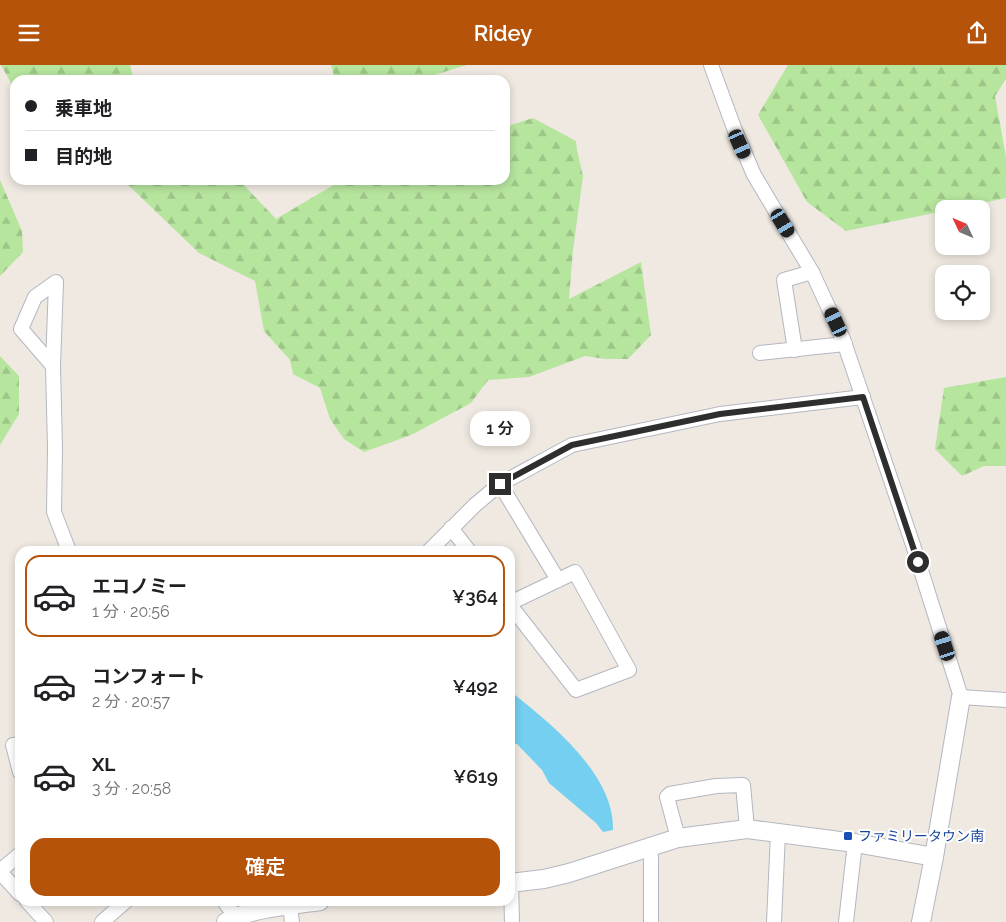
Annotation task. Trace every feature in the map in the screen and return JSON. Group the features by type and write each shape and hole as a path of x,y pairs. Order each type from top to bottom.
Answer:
{"street":[{"path":"711,65 734,128 754,175 812,272 845,344 913,545 961,697 921,922"},
{"path":"795,350 784,280 812,272"},
{"path":"53,366 21,329 35,297 56,282 53,366 54,512 67,546"},
{"path":"760,353 845,344"},
{"path":"434,546 475,505 500,484 572,445 720,414 863,397"},
{"path":"500,484 558,580"},
{"path":"451,528 465,546"},
{"path":"515,602 575,572 629,670 576,690 515,611"},
{"path":"961,697 1006,700"},
{"path":"678,838 667,797 670,793 716,786 743,785 747,829"},
{"path":"515,882 544,879 569,873 678,838 747,829 855,843 934,857"},
{"path":"774,922 778,833"},
{"path":"846,922 855,843"},
{"path":"649,847 651,857 650,922"},
{"path":"15,858 0,871 15,888"},
{"path":"32,906 46,922"},
{"path":"102,922 120,906"},
{"path":"226,906 230,919 291,914 309,906"},
{"path":"511,906 512,922"}],"green space":[{"path":"1,65 130,65 133,75 10,75 10,81"},
{"path":"331,65 467,65 434,75 334,75"},
{"path":"788,65 1006,65 1006,79 995,96 1006,157 1006,198 990,201 935,200 935,213 846,231 807,202 758,115"},
{"path":"533,118 576,141 583,176 573,250 569,299 641,262 651,335 628,359 606,359 585,356 529,377 488,380 471,403 411,435 364,452 344,439 330,419 320,388 293,374 290,360 264,331 255,281 199,253 128,185 244,185 276,219 334,185 510,185 510,125"},
{"path":"0,180 22,231 23,252 0,276"},
{"path":"0,356 19,376 19,414 0,445"},
{"path":"1006,377 1006,466 984,466 962,476 935,449 944,388"}],"water":[{"path":"515,695 560,734 592,770 603,789 611,809 613,830 603,832 596,823 549,783 542,770 515,744"}],"place":[{"name":"ファミリータウン南","path":"848,836"}],"route":[{"path":"500,484 572,445 720,414 863,397 918,562"}]}
